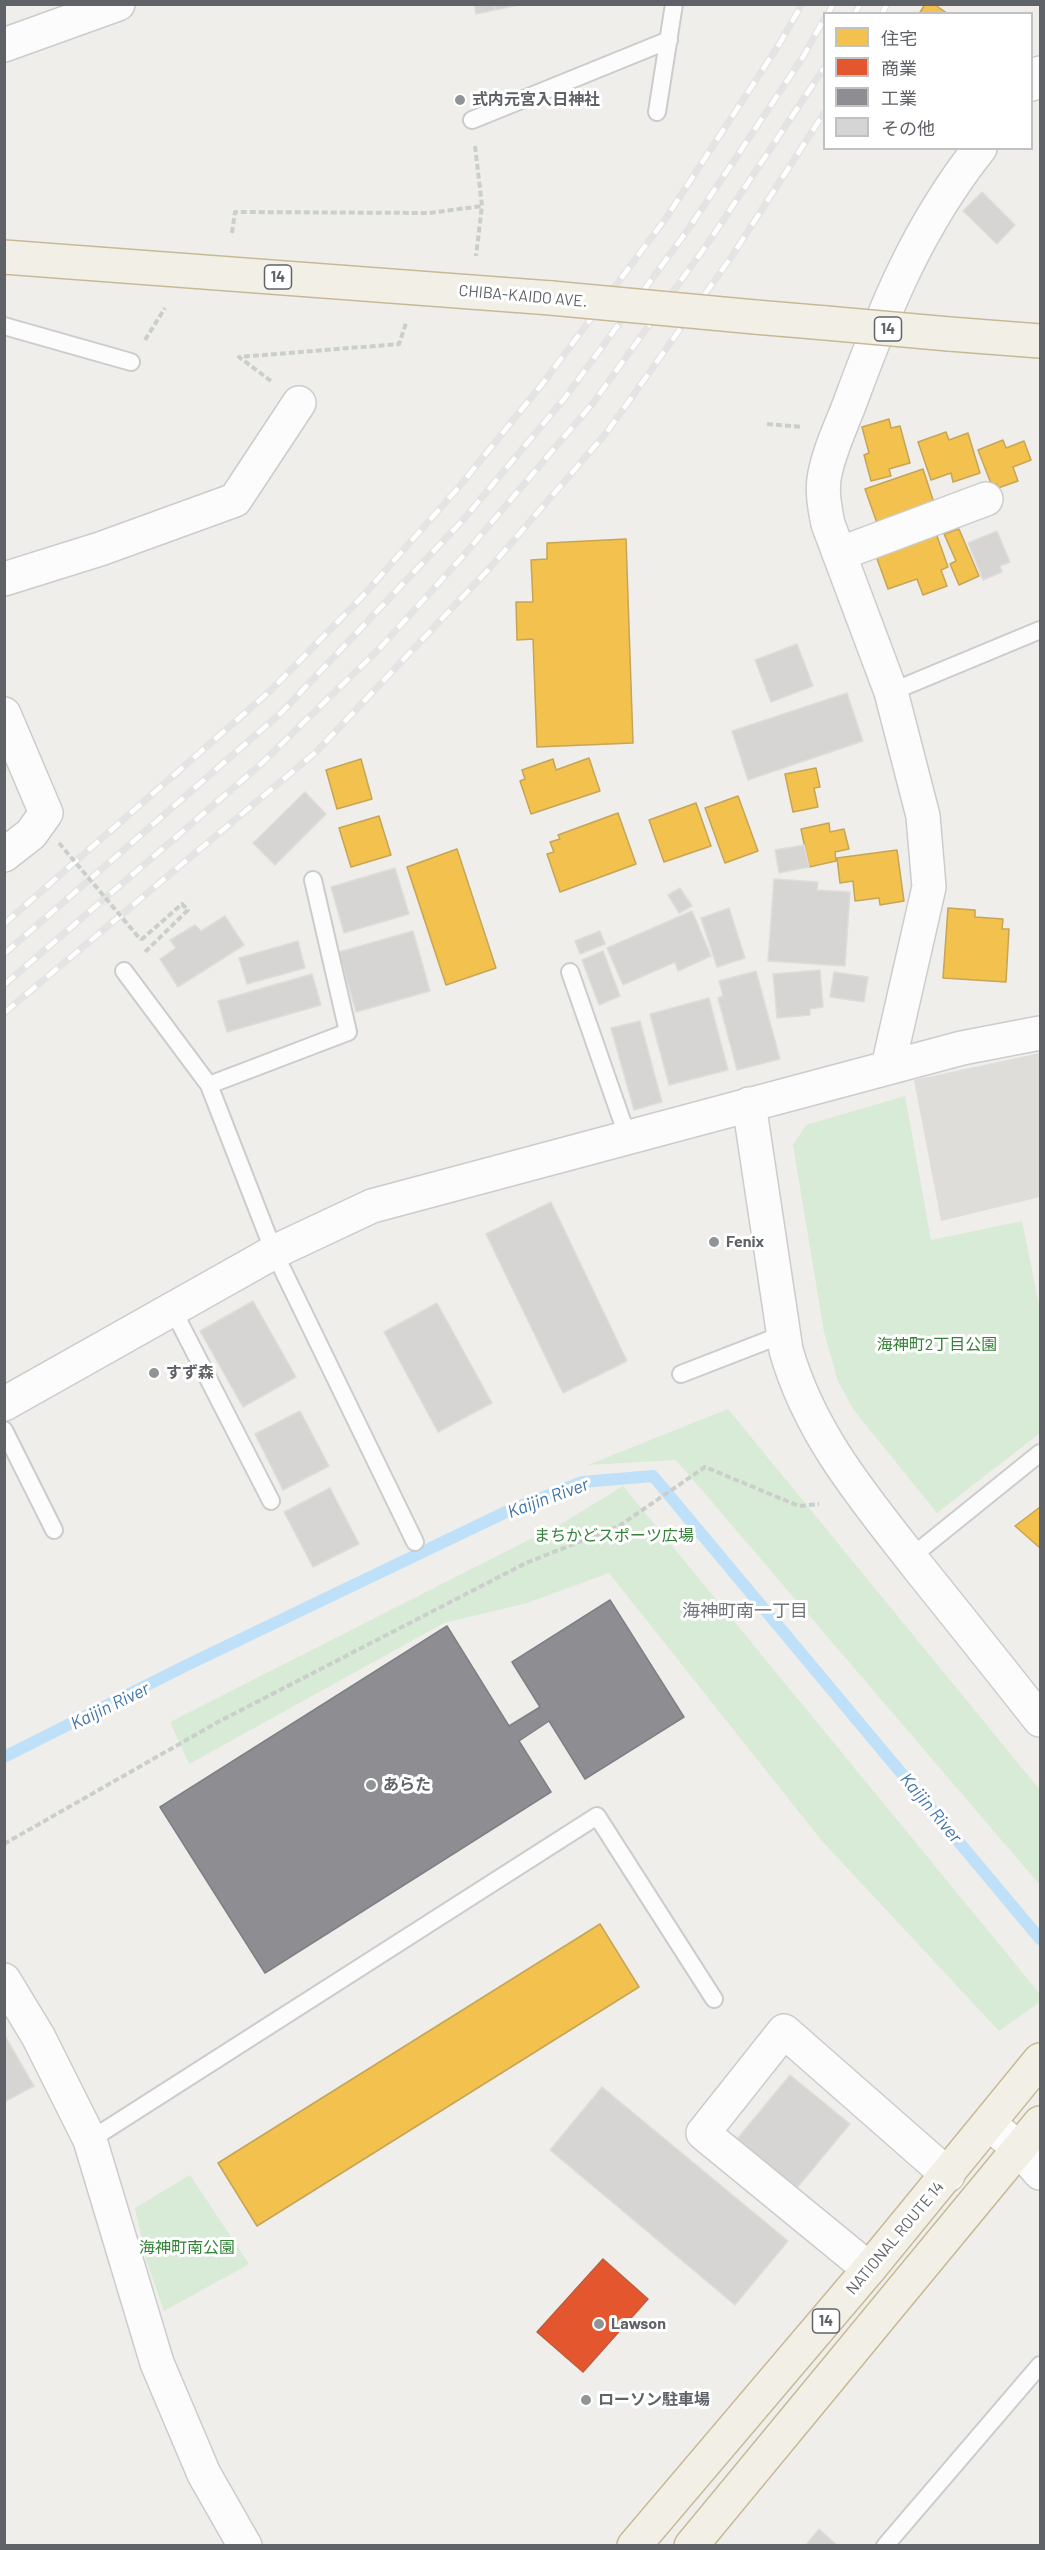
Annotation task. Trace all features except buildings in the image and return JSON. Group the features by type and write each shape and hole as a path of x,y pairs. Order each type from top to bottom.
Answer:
{"highway":[{"name":"CHIBA-KAIDO AVE.","path":"4,257 551,298 1041,341"},
{"name":"NATIONAL ROUTE 14","path":"634,2546 869,2270 1041,2060"},
{"name":"14","path":"691,2546 1041,2123"}],"street":[{"path":"4,45 118,4"},
{"path":"888,1067 929,886 923,816 891,692 828,524 823,497 824,477 908,259 932,214 979,150"},
{"path":"4,579 100,549 235,500 299,403"},
{"path":"839,554 986,499"},
{"path":"4,714 46,813 31,834 4,855"},
{"path":"4,1404 274,1252 372,1206 888,1067 962,1048 1041,1033"},
{"path":"749,1104 784,1334 796,1384 826,1444 846,1474 1041,1720"},
{"path":"4,1980 38,2036 90,2140 157,2363 204,2474 245,2546"},
{"path":"869,2270 703,2133 784,2031 948,2175"},
{"path":"990,2124 1019,2149 1041,2173"}],"lane":[{"path":"657,112 674,4"},
{"path":"472,120 669,40"},
{"path":"4,326 131,362"},
{"path":"891,692 1041,630"},
{"path":"209,1085 348,1032 313,880"},
{"path":"124,971 209,1085 274,1252 415,1542"},
{"path":"570,972 628,1138"},
{"path":"174,1310 271,1501"},
{"path":"681,1374 784,1334"},
{"path":"4,1430 54,1530"},
{"path":"911,1557 1041,1453"},
{"path":"90,2140 597,1816 714,1999"},
{"path":"885,2546 1041,2365"}],"path":[{"path":"472,120 482,206 476,256"},
{"path":"232,233 235,212 429,213 482,206"},
{"path":"131,362 165,308"},
{"path":"299,403 239,357 399,344 406,322"},
{"path":"767,424 809,428"},
{"path":"59,843 141,940 182,904 188,910 148,948"},
{"path":"4,1844 239,1711 526,1563 619,1526 705,1467 799,1506 819,1504"}],"shaded area":[{"path":"1040,1053 1040,1197 941,1221 914,1080"}],"green space":[{"name":"海神町2丁目公園","path":"905,1096 931,1240 1022,1221 1040,1310 1040,1433 937,1513 853,1409 838,1381 824,1332 793,1145 806,1125"},
{"path":"728,1409 1040,1790 1040,1885 676,1460 588,1465"},
{"name":"まちかどスポーツ広場","path":"623,1486 1040,1994 1040,2002 999,2031 822,1841 609,1573 527,1603 444,1623 189,1764 170,1722 566,1521"},
{"name":"海神町南公園","path":"190,2175 249,2264 164,2311 147,2262 135,2208"}],"waterway":[{"name":"Kaijin River","path":"4,1757 185,1666 508,1511 582,1482 653,1476 1040,1939"}],"railway":[{"path":"4,924 270,691 361,598 459,487 543,383 666,218 780,43 802,4"},
{"path":"829,12 833,4"},
{"path":"856,12 860,4"},
{"path":"883,12 887,4"},
{"path":"4,954 282,712 463,520 564,399 687,231 803,57 823,21"},
{"path":"4,985 260,765 380,648 463,556 593,403 708,243 823,70"},
{"path":"4,1013 316,752 488,570 607,432 732,256 823,115"}],"place":[{"name":"式内元宮入日神社","path":"460,100"},
{"name":"Fenix","path":"714,1242"},
{"name":"すず森","path":"154,1373"},
{"name":"あらた","path":"371,1785"},
{"name":"Lawson","path":"599,2324"},
{"name":"ローソン駐車場","path":"586,2400"}],"district":[{"name":"海神町南一丁目","path":"745,1611"}]}
